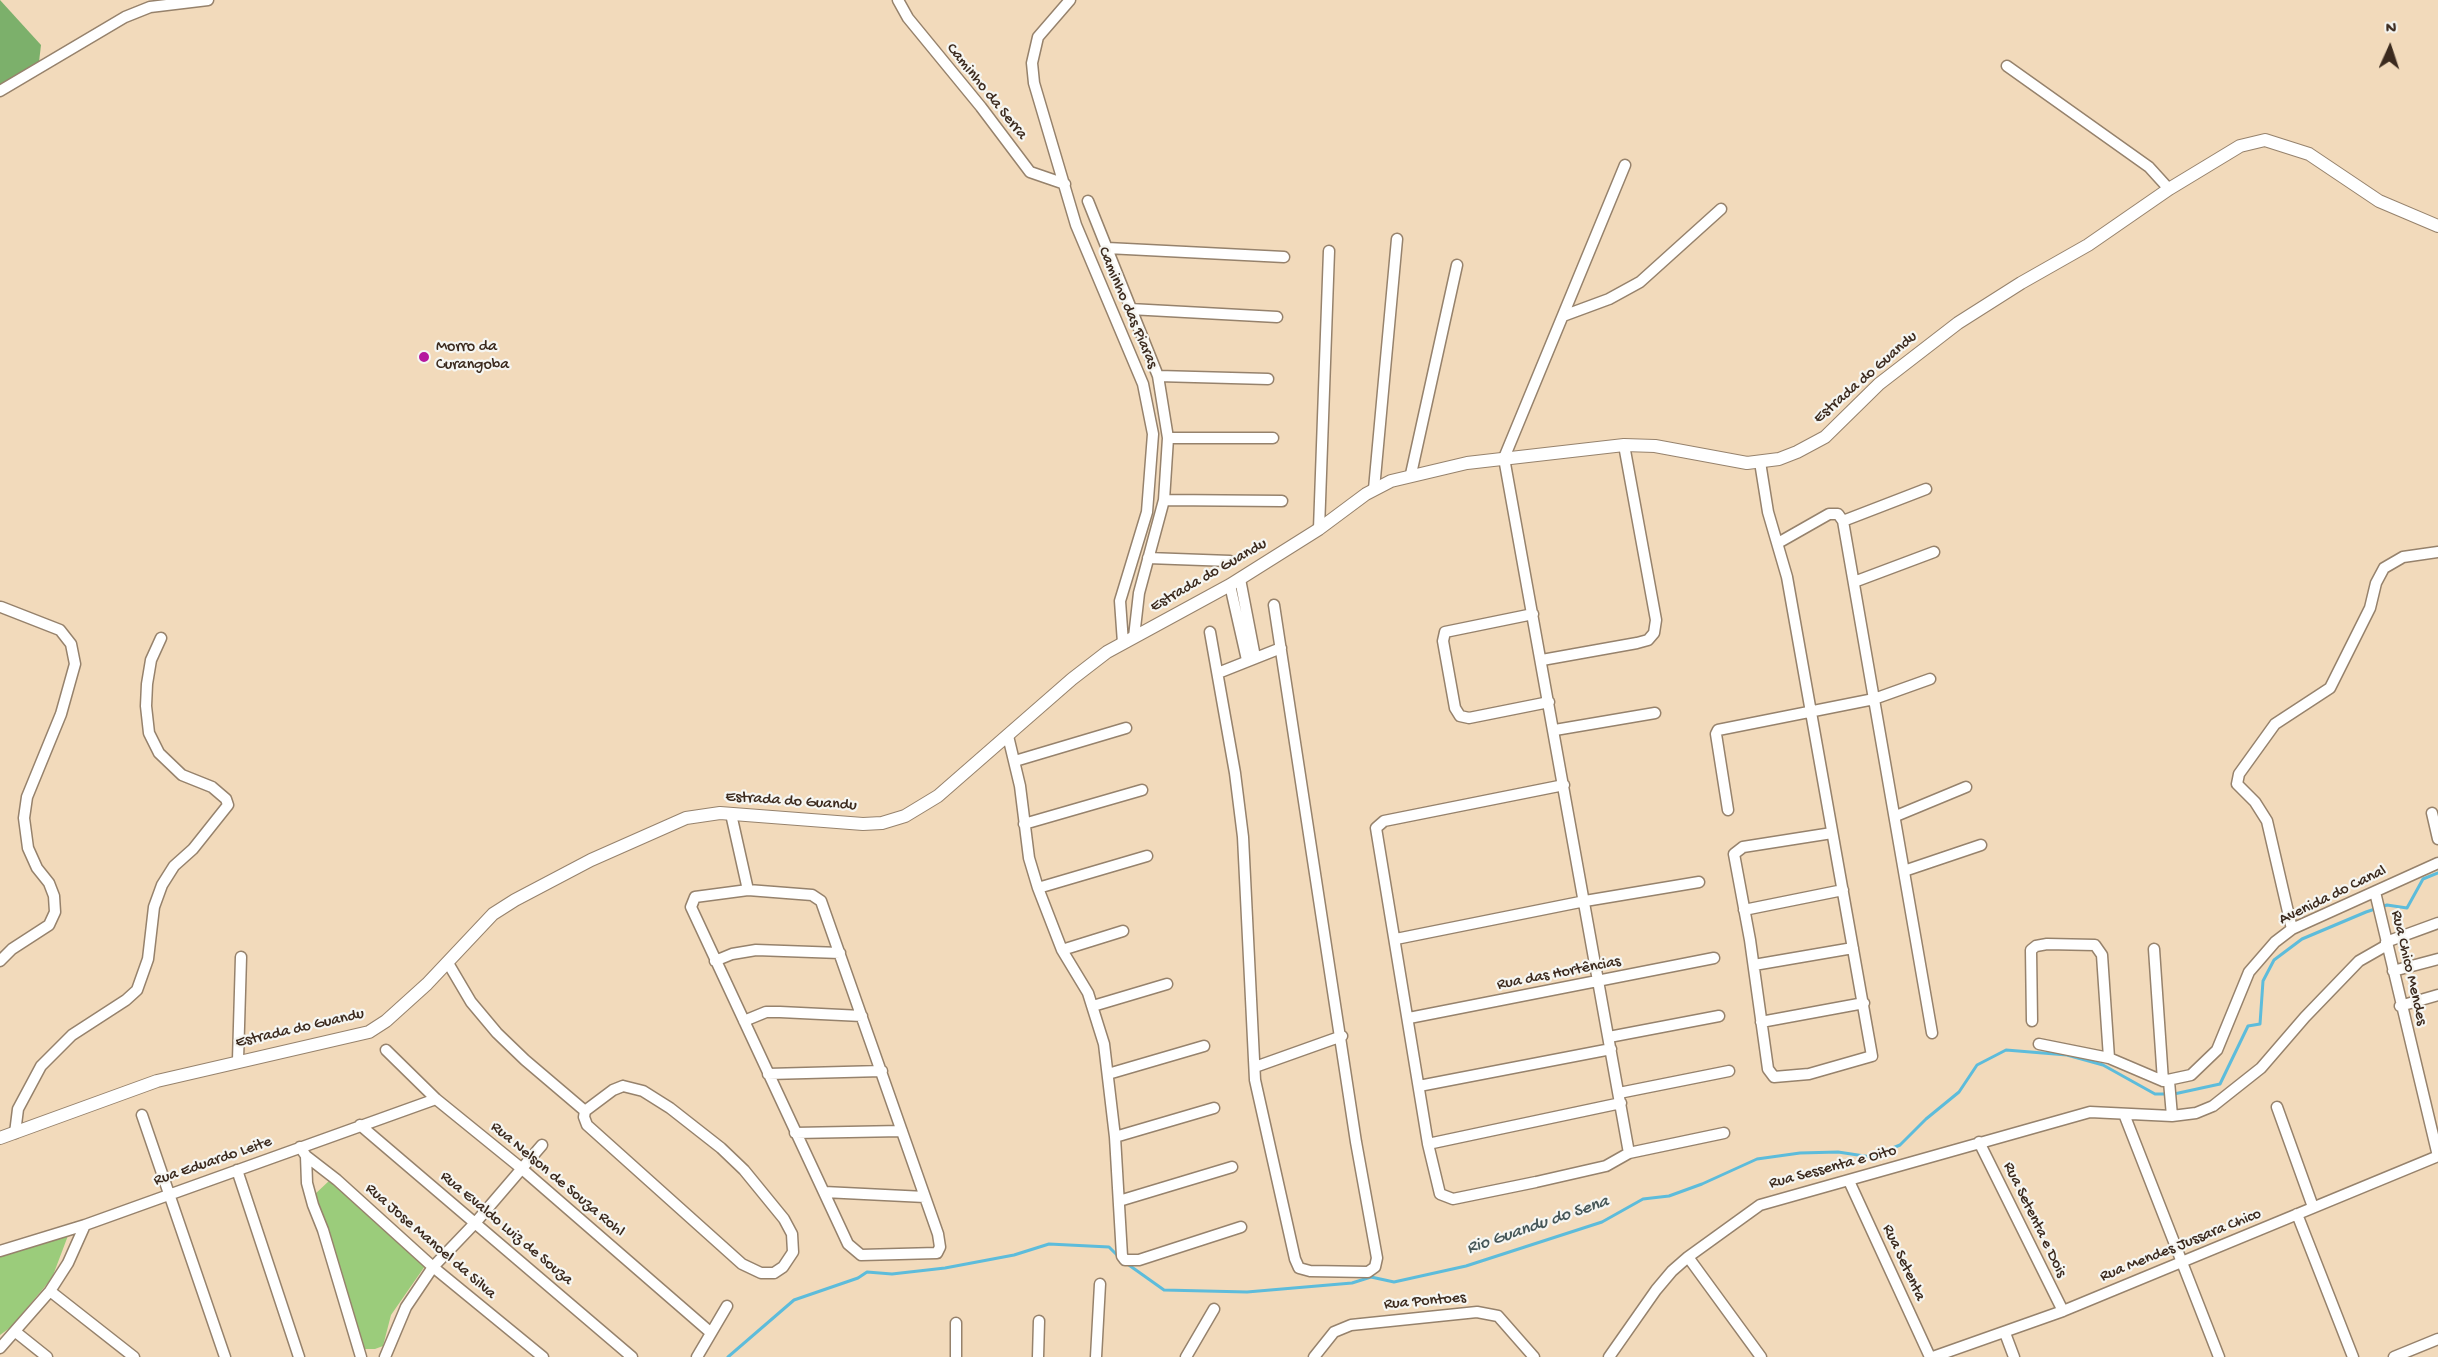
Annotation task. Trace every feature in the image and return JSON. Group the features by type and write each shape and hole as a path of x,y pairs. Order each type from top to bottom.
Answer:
{"street":[{"path":"0,91 125,17 150,8 208,0"},
{"name":"Caminho da Serra","path":"898,0 914,26 981,107 1030,172 1065,184"},
{"name":"Caminho das Piaras","path":"1070,0 1038,38 1032,63 1034,83 1076,225 1143,384 1152,422 1152,462 1147,512 1120,601 1128,640"},
{"path":"2007,66 2149,167 2169,189"},
{"name":"Estrada do Guandu","path":"0,1138 157,1081 238,1060 369,1032 386,1021 448,963 493,914 531,891 591,860 686,818 713,813 863,824 891,821 927,804 1072,679 1128,640 1235,582 1319,529 1374,489 1411,474 1504,458 1624,445 1655,446 1722,460 1760,462 1779,459 1814,444 1839,424 1879,384 1958,323 2021,283 2088,245 2169,189 2228,152 2254,141 2265,140 2309,154 2379,201 2438,226"},
{"path":"1625,165 1504,458 1555,730 1629,1154"},
{"path":"1088,201 1158,376 1168,438 1164,500 1128,640"},
{"path":"1563,316 1609,299 1640,282 1721,209"},
{"path":"1374,489 1397,239"},
{"path":"1107,248 1284,257"},
{"path":"1319,529 1329,251"},
{"path":"1411,474 1457,265"},
{"path":"1130,309 1277,317"},
{"path":"1158,376 1268,379"},
{"path":"1168,438 1274,438"},
{"path":"1542,660 1637,643 1648,640 1654,633 1656,620 1624,445"},
{"path":"1760,462 1768,512 1787,577 1864,1003 1872,1056 1809,1074 1782,1078 1772,1076 1768,1069 1754,965 1733,859 1736,851 1833,833"},
{"path":"1843,521 1926,489"},
{"path":"1164,500 1282,501"},
{"path":"1778,543 1829,514 1838,514 1843,521 1932,1033"},
{"path":"1854,582 1934,552"},
{"path":"2292,929 2267,821 2255,802 2237,784 2239,774 2263,736 2282,717 2323,694 2335,680 2370,608 2376,583 2384,568 2403,557 2438,552"},
{"path":"1148,558 1230,561"},
{"path":"1235,582 1251,659"},
{"path":"1210,632 1243,837 1255,1067 1261,1114 1296,1264 1299,1268 1310,1271 1368,1272 1376,1267 1377,1258 1358,1152 1275,605"},
{"path":"0,961 12,949 50,925 55,912 54,896 28,848 24,818 27,797 62,714 75,664 71,644 60,630 1,607"},
{"path":"1533,614 1449,630 1443,634 1455,708 1460,716 1469,718 1549,702"},
{"path":"15,1133 18,1109 40,1066 72,1035 126,1000 137,990 148,959 154,907 162,885 174,866 193,849 228,805 226,799 212,787 182,775 159,753 150,733 146,706 147,684 151,660 161,638"},
{"path":"1218,673 1281,648"},
{"path":"1728,810 1716,734 1718,730 1874,699 1930,679"},
{"path":"1555,730 1655,713"},
{"path":"1015,761 1126,728"},
{"path":"1008,736 1015,761 1024,824 1038,888 1062,950 1093,1006 1108,1074 1115,1137 1122,1256 1125,1260 1139,1260 1241,1227"},
{"path":"1564,785 1378,824 1375,834 1396,939 1428,1144 1440,1194 1453,1199 1606,1166 1629,1154 1724,1133"},
{"path":"1896,816 1966,787"},
{"path":"1024,824 1142,790"},
{"path":"2432,813 2438,839"},
{"path":"731,814 748,890"},
{"path":"1904,871 1981,845"},
{"path":"1038,888 1147,856"},
{"name":"Avenida do Canal","path":"2167,1083 2191,1075 2212,1058 2249,972 2275,942 2292,929 2376,896 2435,864"},
{"path":"1396,939 1585,901 1699,882"},
{"path":"748,890 816,896 821,901 938,1234 940,1247 937,1253 861,1255 848,1244 695,920 691,907 695,897 748,890"},
{"path":"1744,910 1843,890"},
{"name":"Rua Chico Mendes","path":"2376,896 2400,1006 2438,1156"},
{"path":"2386,944 2438,923"},
{"path":"1062,950 1123,931"},
{"path":"2032,1021 2031,950 2036,946 2047,944 2095,945 2102,955 2109,1058"},
{"name":"Rua Sessenta e Oito","path":"1609,1357 1656,1290 1688,1257 1760,1205 2090,1112 2196,1113 2213,1106 2261,1068 2345,975 2368,955 2386,944"},
{"path":"1754,965 1854,948"},
{"path":"2154,949 2172,1113"},
{"path":"715,961 732,954 756,950 840,953"},
{"path":"238,1060 241,957"},
{"name":"Rua das Hortências","path":"1409,1018 1714,958"},
{"path":"2393,971 2438,959"},
{"path":"448,963 471,1002 497,1033 585,1111"},
{"path":"1093,1006 1167,984"},
{"path":"2400,1006 2438,995"},
{"path":"1761,1022 1864,1003"},
{"path":"744,1021 766,1012 862,1016"},
{"path":"1609,1037 1719,1016"},
{"path":"1255,1067 1342,1036"},
{"path":"2039,1044 2109,1058 2167,1083"},
{"path":"1108,1074 1204,1046"},
{"path":"1419,1086 1611,1049"},
{"name":"Rua Nelson de Souza Rohl","path":"386,1050 436,1099 521,1168 710,1332"},
{"path":"768,1074 882,1071"},
{"path":"1428,1144 1729,1071"},
{"path":"623,1086 631,1087 651,1095 721,1148 755,1183 790,1228 794,1247 783,1267 774,1273 761,1273 742,1264 587,1125 584,1120 585,1111 613,1090 623,1086"},
{"name":"Rua Eduardo Leite","path":"0,1251 85,1225 169,1192 303,1151 360,1125 436,1099"},
{"path":"2277,1107 2313,1208"},
{"path":"1115,1137 1214,1108"},
{"path":"2124,1114 2219,1357"},
{"path":"142,1115 225,1357"},
{"name":"Rua Evaldo Luiz de Souza","path":"360,1125 632,1357"},
{"path":"795,1133 902,1131"},
{"name":"Rua Setenta e Dois","path":"1979,1142 2063,1311"},
{"path":"385,1357 406,1307 433,1267 476,1222 542,1145"},
{"path":"303,1151 308,1183 361,1357"},
{"name":"Rua Jose Manoel da Silva","path":"303,1151 433,1267 543,1357"},
{"name":"Rua Mendes Jussara Chico","path":"1931,1357 2063,1311 2438,1156"},
{"path":"1119,1201 1232,1167"},
{"path":"237,1170 299,1357"},
{"name":"Rua Setenta","path":"1849,1181 1931,1357"},
{"path":"824,1192 925,1197"},
{"path":"2297,1214 2353,1357"},
{"path":"0,1348 16,1333 50,1291 68,1263 85,1225"},
{"path":"1688,1257 1761,1357"},
{"path":"1096,1357 1100,1284"},
{"path":"50,1291 134,1357"},
{"path":"697,1357 727,1306"},
{"path":"1186,1357 1214,1309"},
{"name":"Rua Pontoes","path":"1314,1357 1334,1332 1351,1325 1477,1312 1498,1316 1534,1357"},
{"path":"1038,1357 1039,1322"},
{"path":"956,1323 956,1357"},
{"path":"16,1333 47,1357"},
{"path":"2005,1333 2014,1357"},
{"path":"2394,1357 2438,1339"}],"green space":[{"path":"0,0 41,45 39,62 0,89"},
{"path":"330,1180 425,1266 391,1315 383,1346 375,1349 363,1349 314,1195"},
{"path":"69,1233 52,1278 11,1327 0,1335 0,1257"}],"waterway":[{"name":"Rio Guandu do Sena","path":"2174,1094 2220,1084 2248,1026 2260,1024 2263,981 2274,960 2302,939 2366,912 2387,905 2407,908 2423,879 2438,873"},
{"name":"Rio Guandu do Sena","path":"1126,1263 1164,1290 1247,1292 1352,1283 1371,1277 1394,1282 1466,1266 1602,1222 1643,1199 1669,1196 1757,1159 1800,1153 1838,1152 1871,1157 1900,1145 1926,1119 1959,1092 1977,1065 2006,1050 2067,1055 2103,1065 2155,1094 2167,1094"},
{"name":"Rio Guandu do Sena","path":"728,1357 794,1300 858,1278 867,1272 892,1274 945,1268 1014,1255 1049,1244 1109,1247 1119,1257"}],"place":[{"name":"Morro da Curangoba","path":"424,357"}]}
